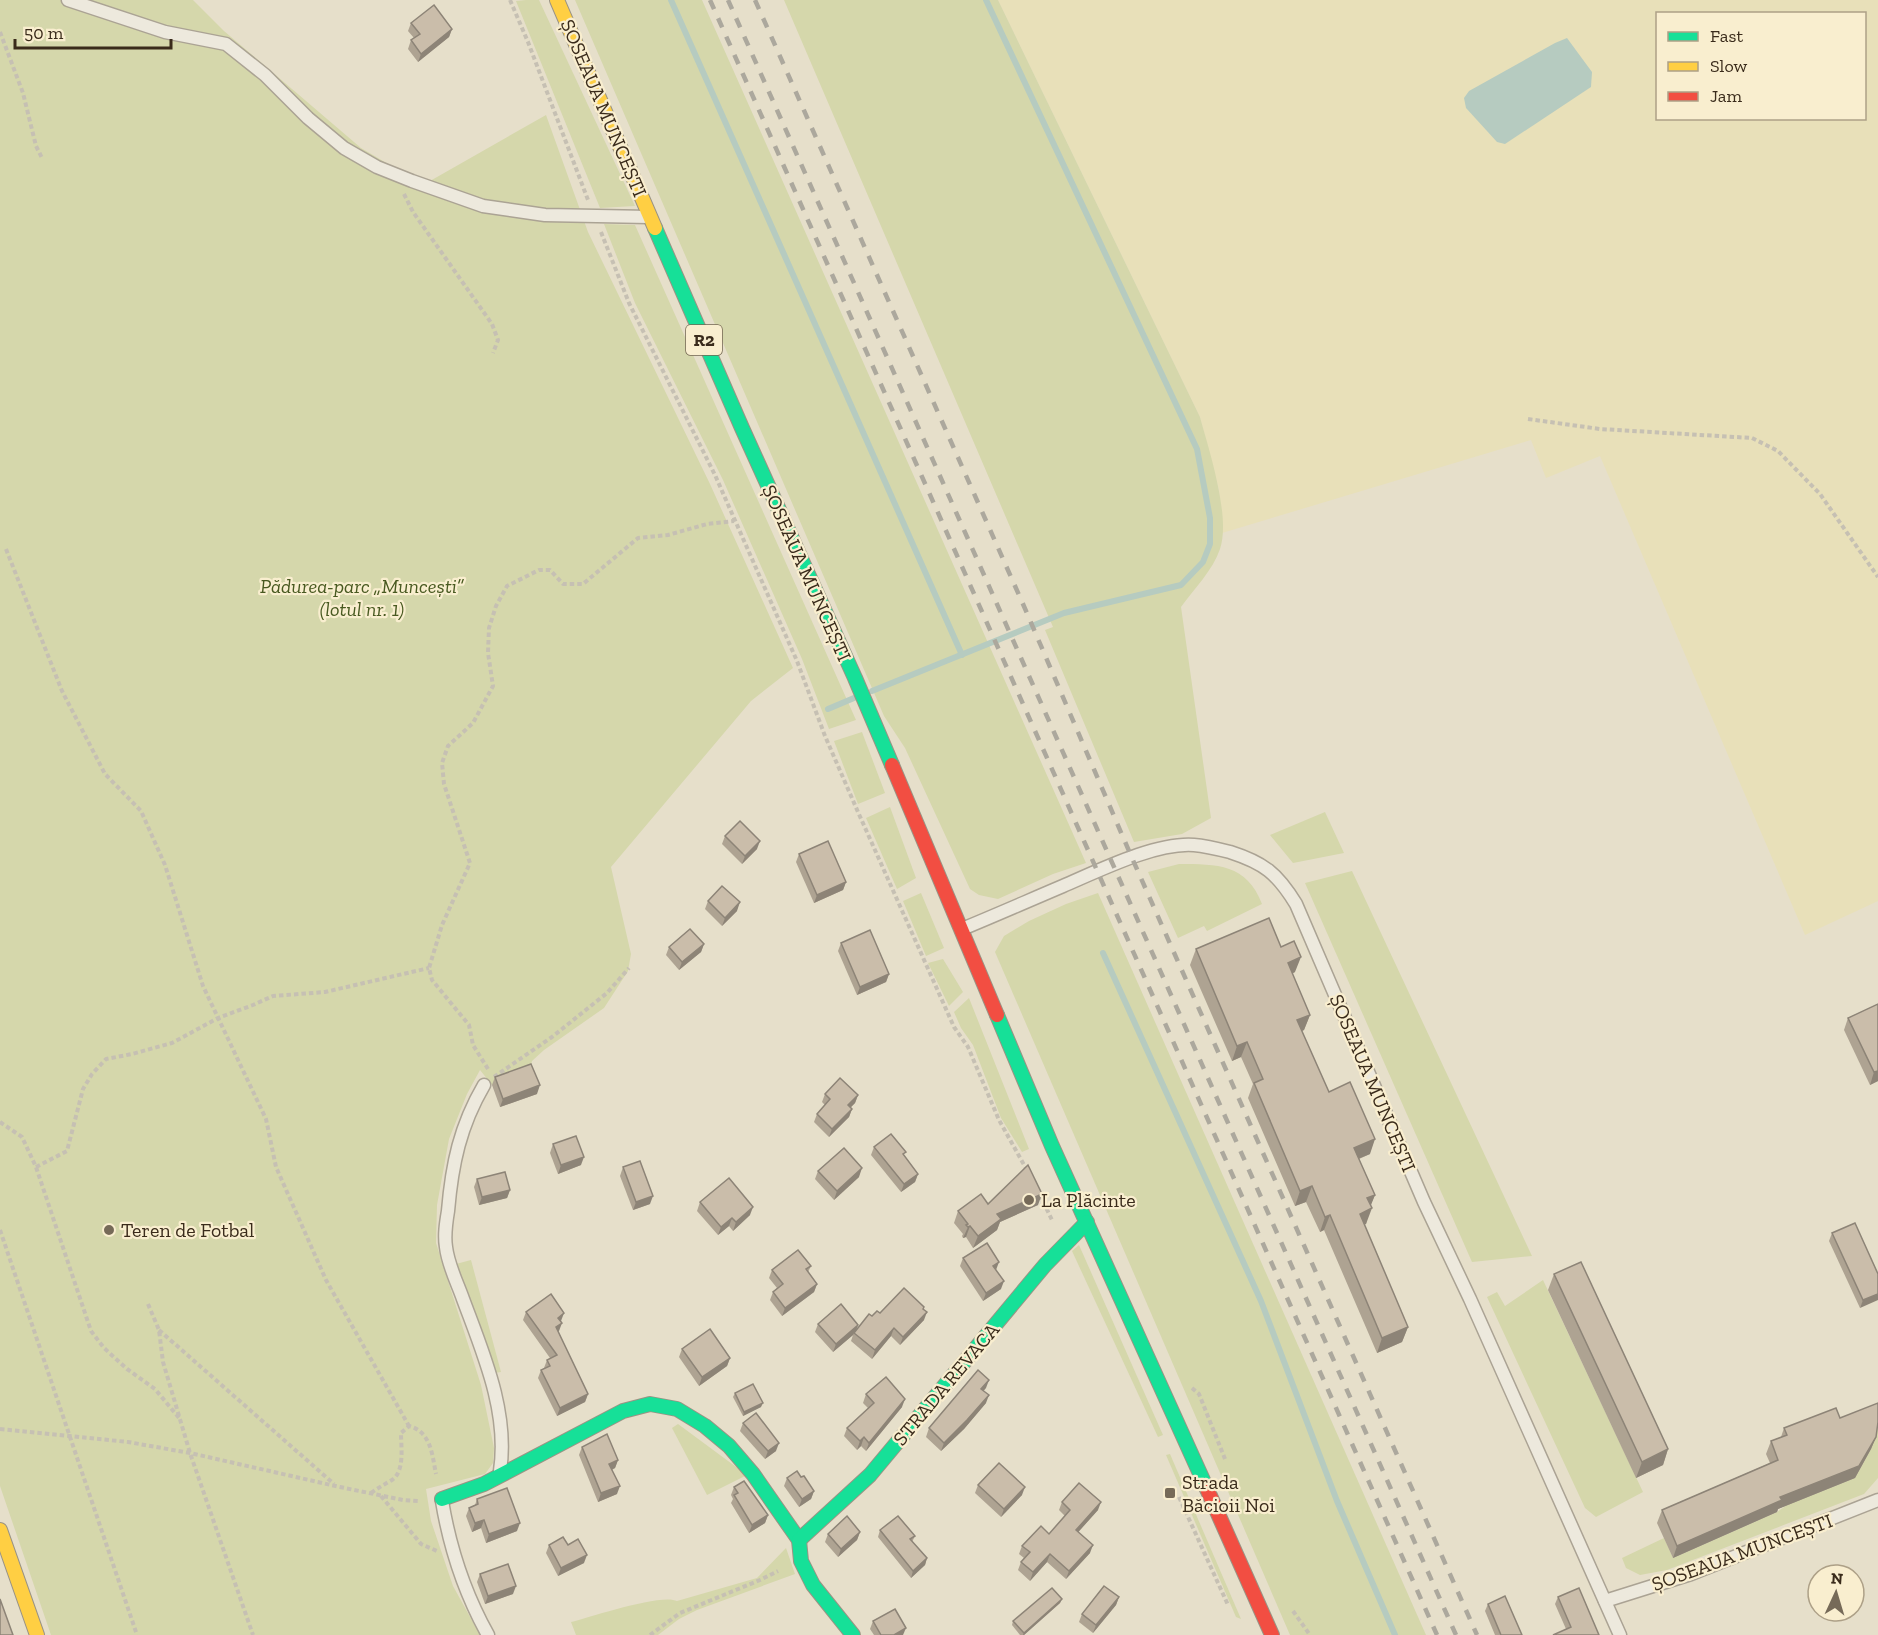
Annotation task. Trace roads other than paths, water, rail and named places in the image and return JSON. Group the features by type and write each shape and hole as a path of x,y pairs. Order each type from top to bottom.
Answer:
{"main road":[{"name":"ȘOSEAUA MUNCEȘTI","path":"557,0 747,439 855,678 1052,1146 1241,1562 1268,1631"},
{"name":"STRADA REVACA","path":"799,1540 870,1475 1045,1265 1087,1222"},
{"path":"442,1499 484,1484 624,1411 650,1404 677,1409 705,1426 729,1446 753,1474 799,1540 801,1561 813,1585 853,1635"},
{"path":"0,1530 37,1635"}],"lane":[{"name":"ȘOSEAUA MUNCEȘTI","path":"68,0 165,32 226,44 266,75 308,118 344,148 377,167 404,178 483,206 545,215 650,217"},
{"name":"ȘOSEAUA MUNCEȘTI","path":"961,930 1098,871 1161,849 1178,846 1216,848 1248,858 1266,867 1282,882 1296,904 1424,1202 1470,1299 1620,1635"},
{"path":"484,1085 459,1140 445,1237 448,1259 486,1360 493,1385 502,1455 500,1476"},
{"path":"442,1499 459,1572 488,1635"},
{"name":"ȘOSEAUA MUNCEȘTI","path":"1605,1601 1691,1574 1878,1500"}],"waterway":[{"path":"671,0 962,655"},
{"path":"872,691 1064,613 1181,585 1203,562 1210,544 1210,518 1197,449 986,0"},
{"path":"828,709 854,698"},
{"path":"1103,953 1261,1301 1337,1501 1395,1635"}],"railway":[{"path":"710,0 1437,1635"},
{"path":"728,0 1456,1635"},
{"path":"755,0 1477,1635"}],"place":[{"name":"La Plăcinte","path":"1029,1200"},
{"name":"Teren de Fotbal","path":"109,1230"},
{"name":"Strada Băcioii Noi","path":"1170,1493"}],"park label":[{"name":"Pădurea-parc „Muncești” (lotul nr. 1)","path":"362,598"}]}
